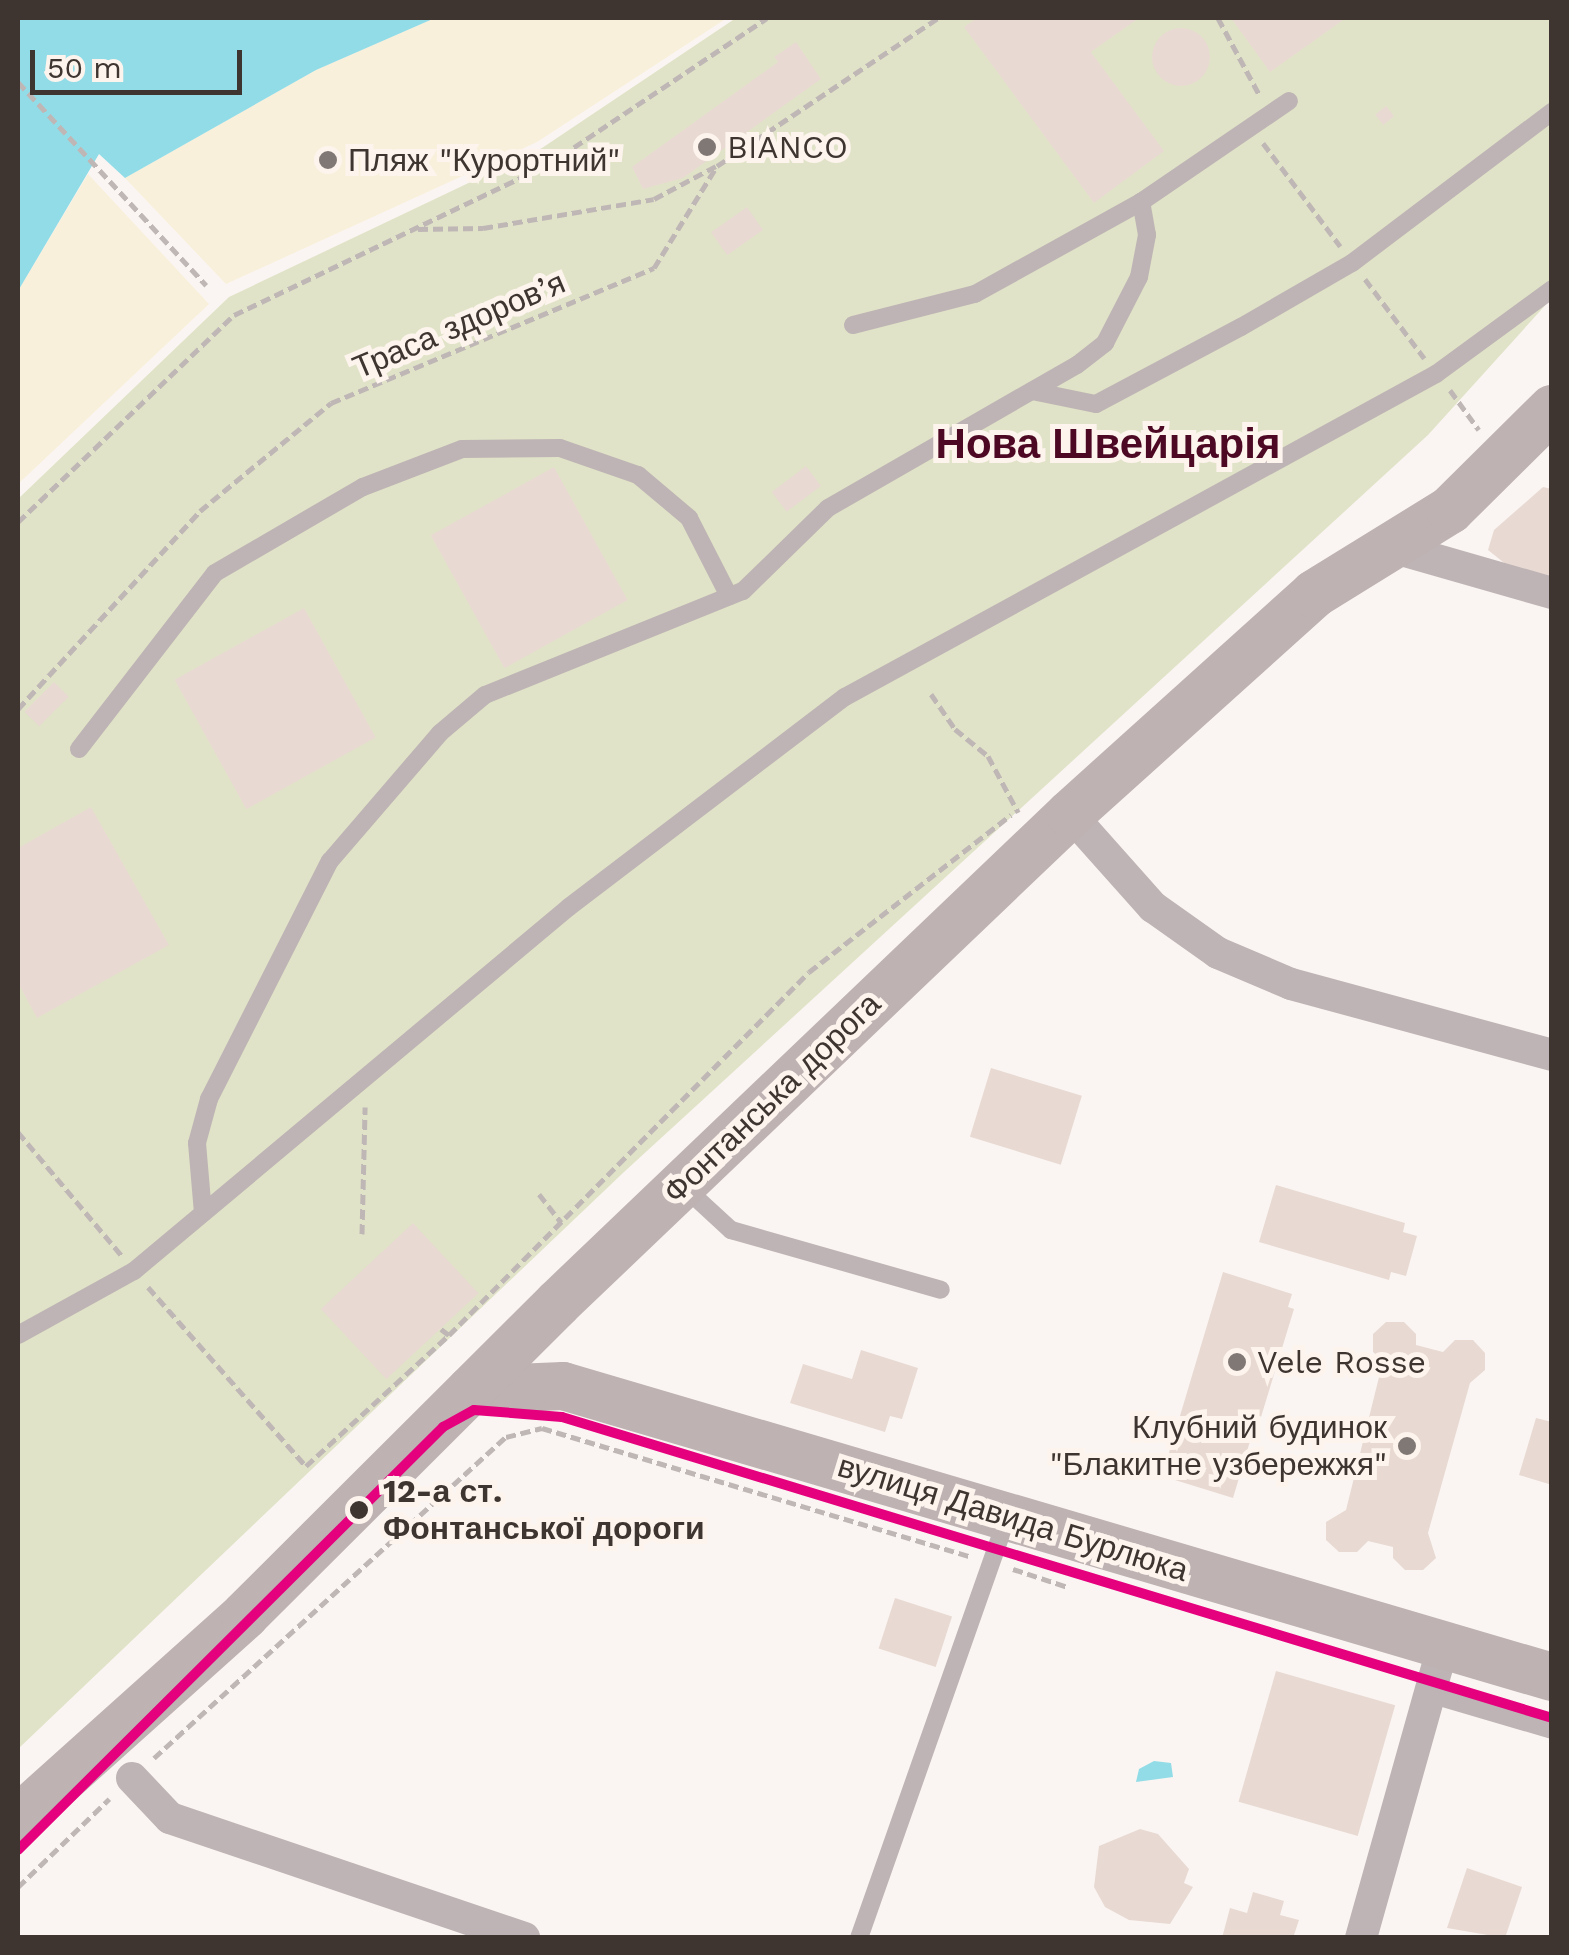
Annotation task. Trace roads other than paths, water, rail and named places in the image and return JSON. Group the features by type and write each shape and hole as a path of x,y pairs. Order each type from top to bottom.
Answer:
{"main road":[{"name":"Фонтанська дорога","path":"18,1818 245,1616 558,1304 1070,814 1314,594 1450,510 1552,409"},
{"path":"558,1304 555,1366 562,1386"},
{"name":"вулиця Давида Бурлюка","path":"471,1390 562,1386 1552,1677"}],"street":[{"path":"1388,546 1552,592"},
{"path":"1070,814 1152,906 1218,954 1290,984 1552,1055"},
{"path":"1361,1938 1443,1647"},
{"path":"132,1778 170,1818 524,1938"}],"lane":[{"path":"853,325 975,294 1141,202 1290,101"},
{"path":"1032,392 1096,404 1241,327 1352,263 1552,112"},
{"path":"203,1212 196,1143 208,1099 330,862 440,733 485,695 729,596 762,577 828,508 955,430 1032,392 1105,342 1124,315 1147,235 1141,202"},
{"path":"18,1335 134,1271 569,907 845,697 1436,374 1552,289"},
{"path":"78,749 215,573 364,488 462,449 560,448 638,475 688,518 729,596"},
{"path":"682,1185 731,1230 941,1290"},
{"path":"859,1938 1008,1516"},
{"path":"1430,1694 1552,1730"}],"water":[{"path":"18,18 435,18 316,70 125,178 99,154 18,291"},
{"path":"1154,1761 1171,1763 1173,1777 1136,1782 1139,1769"}],"place":[{"name":"BIANCO","path":"707,147"},
{"name":"Пляж \"Курортний\"","path":"328,160"},
{"name":"Vele Rosse","path":"1237,1362"},
{"name":"Клубний будинок \"Блакитне узбережжя\"","path":"1407,1446"},
{"name":"12-а ст. Фонтанської дороги","path":"359,1510"}],"district":[{"name":"Нова Швейцарія","path":"1108,444"}]}
